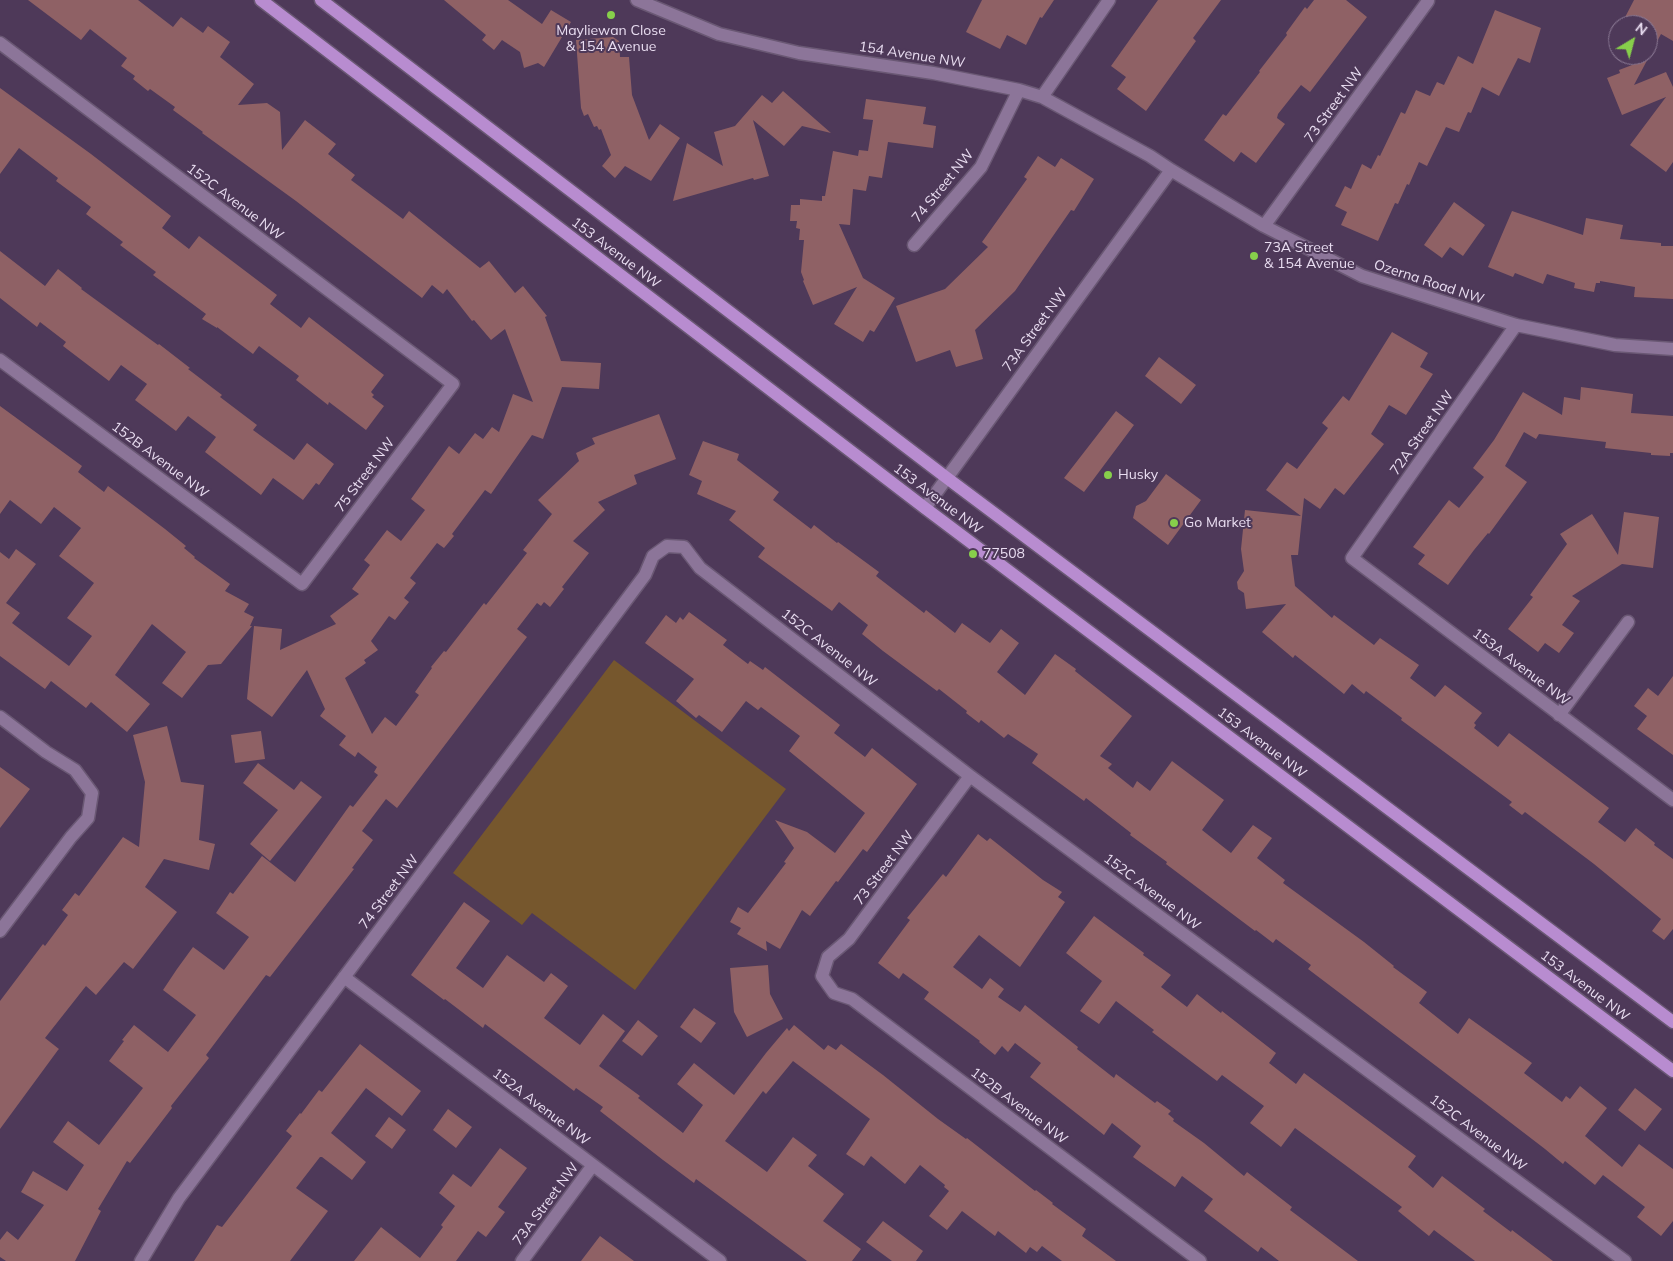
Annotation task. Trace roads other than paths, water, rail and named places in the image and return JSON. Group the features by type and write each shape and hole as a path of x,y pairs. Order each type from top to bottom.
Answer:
{"main road":[{"name":"153 Avenue NW","path":"262,0 925,508 1673,1071"},
{"name":"153 Avenue NW","path":"321,0 947,478 1673,1022"}],"street":[{"path":"1042,97 1109,0"},
{"name":"154 Avenue NW","path":"640,1 719,34 790,51 934,73 1018,90 1042,97 1150,156 1171,170"},
{"name":"73 Street NW","path":"1264,226 1428,2"},
{"name":"152C Avenue NW","path":"0,42 453,384"},
{"name":"74 Street NW","path":"914,245 981,167 1018,90"},
{"name":"73A Street NW","path":"925,508 1051,332 1171,170"},
{"name":"Ozerna Road NW","path":"1171,170 1264,226 1362,276 1516,325 1615,345 1673,349"},
{"name":"72A Street NW","path":"1352,558 1516,325"},
{"name":"152B Avenue NW","path":"0,360 302,584"},
{"name":"75 Street NW","path":"302,584 453,384"},
{"name":"74 Street NW","path":"140,1261 179,1198 645,575 653,556 667,546"},
{"name":"152C Avenue NW","path":"667,546 684,547 700,568 970,776 1625,1261"},
{"name":"153A Avenue NW","path":"1352,558 1673,800"},
{"path":"1559,715 1628,622"},
{"path":"0,717 46,752 74,770 92,793 88,818 71,837 0,932"},
{"name":"73 Street NW","path":"822,976 828,957 849,939 970,776"},
{"name":"152A Avenue NW","path":"344,976 720,1261"},
{"name":"152B Avenue NW","path":"822,976 834,993 852,1000 1200,1261"},
{"name":"73A Street NW","path":"522,1261 594,1165"}],"place":[{"name":"Mayliewan Close & 154 Avenue","path":"611,15"},
{"name":"73A Street & 154 Avenue","path":"1254,256"},
{"name":"Husky","path":"1108,475"},
{"name":"Go Market","path":"1174,523"},
{"name":"77508","path":"973,554"}]}
